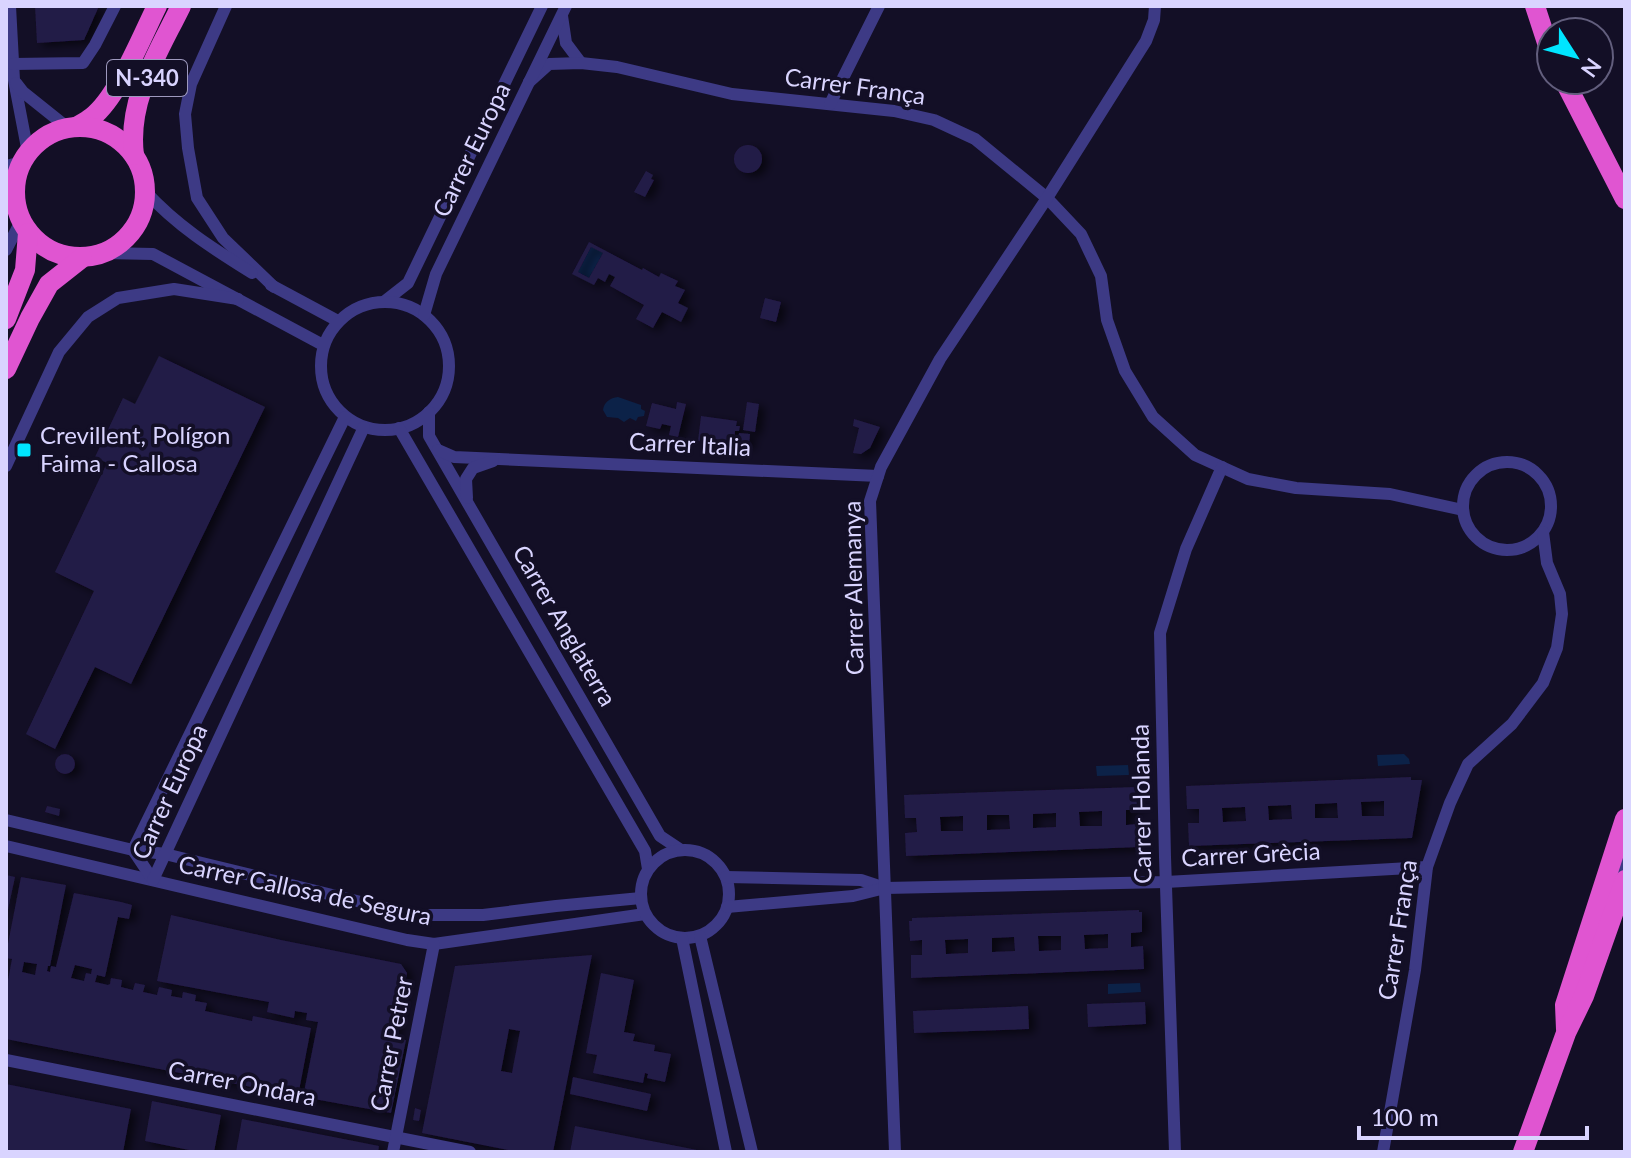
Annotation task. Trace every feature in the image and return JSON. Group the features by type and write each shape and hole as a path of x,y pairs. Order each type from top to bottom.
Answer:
{"highway":[{"name":"N-340","path":"72,128 94,115 107,100 157,6"},
{"name":"N-340","path":"134,155 135,107 181,6"},
{"path":"1572,96 1625,199"},
{"name":"N-340","path":"19,160 53,133 72,128 92,128 108,133 134,155 142,172 145,191"},
{"path":"6,319 25,270 15,193 19,160"},
{"path":"18,216 43,247 62,255 82,258 104,253 126,239 141,217 145,191"},
{"path":"6,369 49,284 82,258"},
{"path":"1566,1033 1565,1005 1625,819"},
{"path":"1523,1152 1625,880"}],"street":[{"path":"10,6 19,160"},
{"path":"13,64 83,63 115,6"},
{"path":"226,6 191,84 185,114 188,148 197,198 223,238 274,287"},
{"name":"Carrer Europa","path":"385,301 408,283 542,6"},
{"path":"830,104 879,6"},
{"name":"Carrer Alemanya","path":"895,1152 870,501 881,467 940,359 1146,41 1154,20 1155,6"},
{"path":"564,10 566,43 581,63"},
{"name":"Carrer Europa","path":"424,315 436,274 564,10"},
{"name":"Carrer França","path":"529,82 549,64 581,63 617,67 732,94 894,111 934,120 975,139 1047,198 1081,234 1101,276 1107,320 1125,371 1153,417 1195,455 1248,479 1296,488 1390,494 1463,510"},
{"path":"14,80 23,92 72,128"},
{"path":"145,191 165,213 196,238 274,287 338,321"},
{"path":"6,250 18,216"},
{"path":"104,253 153,254 323,345"},
{"path":"6,466 59,352 88,317 118,298 174,289 238,299"},
{"path":"385,301 406,305 424,315 441,334 447,348 449,369 444,391 429,412 411,425 391,430 364,427 345,417 329,399 320,371 323,345 338,321 363,305 385,301"},
{"name":"Carrer Anglaterra","path":"429,412 429,436 660,836 681,850"},
{"name":"Carrer Europa","path":"153,880 133,850 345,417"},
{"name":"Carrer Europa","path":"153,880 364,427"},
{"name":"Carrer Anglaterra","path":"399,428 645,851 648,869"},
{"name":"Carrer Italia","path":"438,450 454,457 878,476"},
{"path":"468,503 466,479 473,468 500,458"},
{"path":"1505,462 1532,469 1543,479 1552,506 1550,520 1543,532 1534,542 1509,551 1484,544 1473,535 1463,510 1464,496 1470,483 1479,472 1491,465 1505,462"},
{"name":"Carrer Holanda","path":"1175,1152 1160,633 1186,549 1222,467"},
{"name":"Carrer França","path":"1383,1152 1415,970 1427,867 1468,764 1512,724 1543,683 1557,648 1562,614 1560,594 1547,563 1543,532"},
{"path":"1523,548 1547,563"},
{"name":"Carrer Callosa de Segura","path":"6,820 133,850 165,854 414,915 483,915 641,898"},
{"name":"Carrer Callosa de Segura","path":"6,846 392,937 434,944 645,914"},
{"path":"681,850 704,854 720,867 729,889 727,907 721,920 700,936 682,938 661,932 645,914 641,898 642,883 648,869 658,859 681,850"},
{"path":"1583,946 1603,923 1625,858"},
{"name":"Carrer Grècia","path":"727,907 853,896 885,888 1166,882 1427,867"},
{"name":"Carrer Grècia","path":"726,877 861,880 885,888"},
{"path":"700,936 752,1152"},
{"path":"682,938 726,1152"},
{"name":"Carrer Petrer","path":"393,1152 434,944"},
{"name":"Carrer Ondara","path":"6,1060 470,1152"}],"water":[{"path":"591,247 603,253 589,278 578,272"},
{"path":"618,397 641,405 644,416 636,421 630,418 624,422 607,417 603,410 605,405 610,399"},
{"path":"1404,754 1410,764 1378,766 1377,755"},
{"path":"1128,765 1129,775 1097,776 1096,766"},
{"path":"1140,983 1141,992 1108,994 1108,984"}],"building":[{"path":"35,6 99,6 84,40 37,43"},
{"path":"748,145 758,149 762,159 758,169 748,173 738,169 734,159 738,149"},
{"path":"646,171 653,175 651,179 654,180 645,197 634,192"},
{"path":"589,242 642,270 659,277 661,273 678,281 675,286 685,290 678,303 688,308 681,322 662,312 653,328 636,319 644,305 610,286 615,277 609,274 605,282 598,278 594,285 572,274","holes":["591,247 603,253 589,278 578,272"]},
{"path":"765,298 781,302 776,322 760,318"},
{"path":"159,356 265,407 131,684 95,667 55,749 26,734 94,591 55,572 107,463 95,457 123,398 135,404"},
{"path":"677,402 686,404 678,437 669,435 671,426 662,424 660,429 646,426 652,403 676,409"},
{"path":"747,402 759,404 755,432 743,430"},
{"path":"701,416 737,421 736,426 740,426 739,431 735,431 734,445 698,441"},
{"path":"854,419 880,427 870,448 861,454 853,453 859,428 853,426"},
{"path":"739,433 750,434 749,446 737,445"},
{"path":"65,754 72,757 75,764 72,771 65,774 58,771 55,764 58,757"},
{"path":"1411,777 1411,780 1422,780 1412,838 1189,846 1188,823 1199,823 1199,809 1187,809 1186,786","holes":["1384,801 1384,816 1362,816 1361,802","1337,803 1338,818 1315,818 1315,804","1291,805 1292,819 1269,820 1268,806","1245,807 1246,821 1223,822 1222,808"]},
{"path":"1136,787 1137,810 1126,810 1126,825 1138,824 1139,847 906,856 905,833 917,832 916,818 905,818 904,795","holes":["1102,811 1102,826 1080,826 1079,812","1056,813 1056,827 1033,828 1033,814","987,815 1009,815 1010,829 987,830","963,816 963,831 941,831 940,817"]},
{"path":"47,806 60,809 59,816 45,812"},
{"path":"6,875 15,877 7,914 6,913"},
{"path":"21,877 66,885 47,971 50,972 51,966 56,967 74,893 132,905 129,919 118,917 105,977 97,975 95,982 108,985 111,978 122,980 121,987 133,990 135,983 145,985 143,992 157,995 159,987 172,990 171,996 182,998 183,992 196,995 195,1001 207,1003 205,1011 252,1021 253,1016 311,1028 298,1096 6,1039 6,991 12,959 6,958","holes":["24,962 37,964 35,975 22,972","75,965 92,969 91,974 86,973 84,981 71,978"]},
{"path":"1139,910 1142,912 1142,932 1131,933 1131,947 1143,946 1144,969 911,978 911,955 922,955 922,940 910,941 909,921 912,918","holes":["1108,934 1108,948 1085,949 1084,935","1038,936 1061,936 1061,950 1039,951","1014,937 1015,951 992,952 992,938","968,939 968,953 946,954 945,940"]},
{"path":"171,915 401,964 407,973 394,1038 406,1040 391,1113 303,1097 318,1022 306,1020 307,1013 295,1011 294,1018 267,1012 269,1002 157,981"},
{"path":"592,955 553,1152 518,1152 422,1133 455,966","holes":["509,1029 520,1031 512,1073 501,1071"]},
{"path":"601,973 634,980 624,1032 635,1034 633,1041 655,1045 654,1051 671,1054 665,1082 647,1078 648,1074 645,1073 643,1083 593,1073 597,1055 586,1053"},
{"path":"1145,1002 1146,1024 1088,1027 1087,1004"},
{"path":"1028,1006 1029,1029 914,1033 913,1011"},
{"path":"573,1077 651,1094 647,1111 570,1094"},
{"path":"6,1084 131,1109 123,1152 6,1152"},
{"path":"152,1101 221,1115 214,1152 145,1141"},
{"path":"415,1108 421,1110 419,1121 413,1120"},
{"path":"242,1119 379,1146 378,1152 236,1152"},
{"path":"575,1126 702,1151 702,1152 570,1152"}],"place":[{"name":"Crevillent, Polígon Faima - Callosa","path":"24,450"}]}
